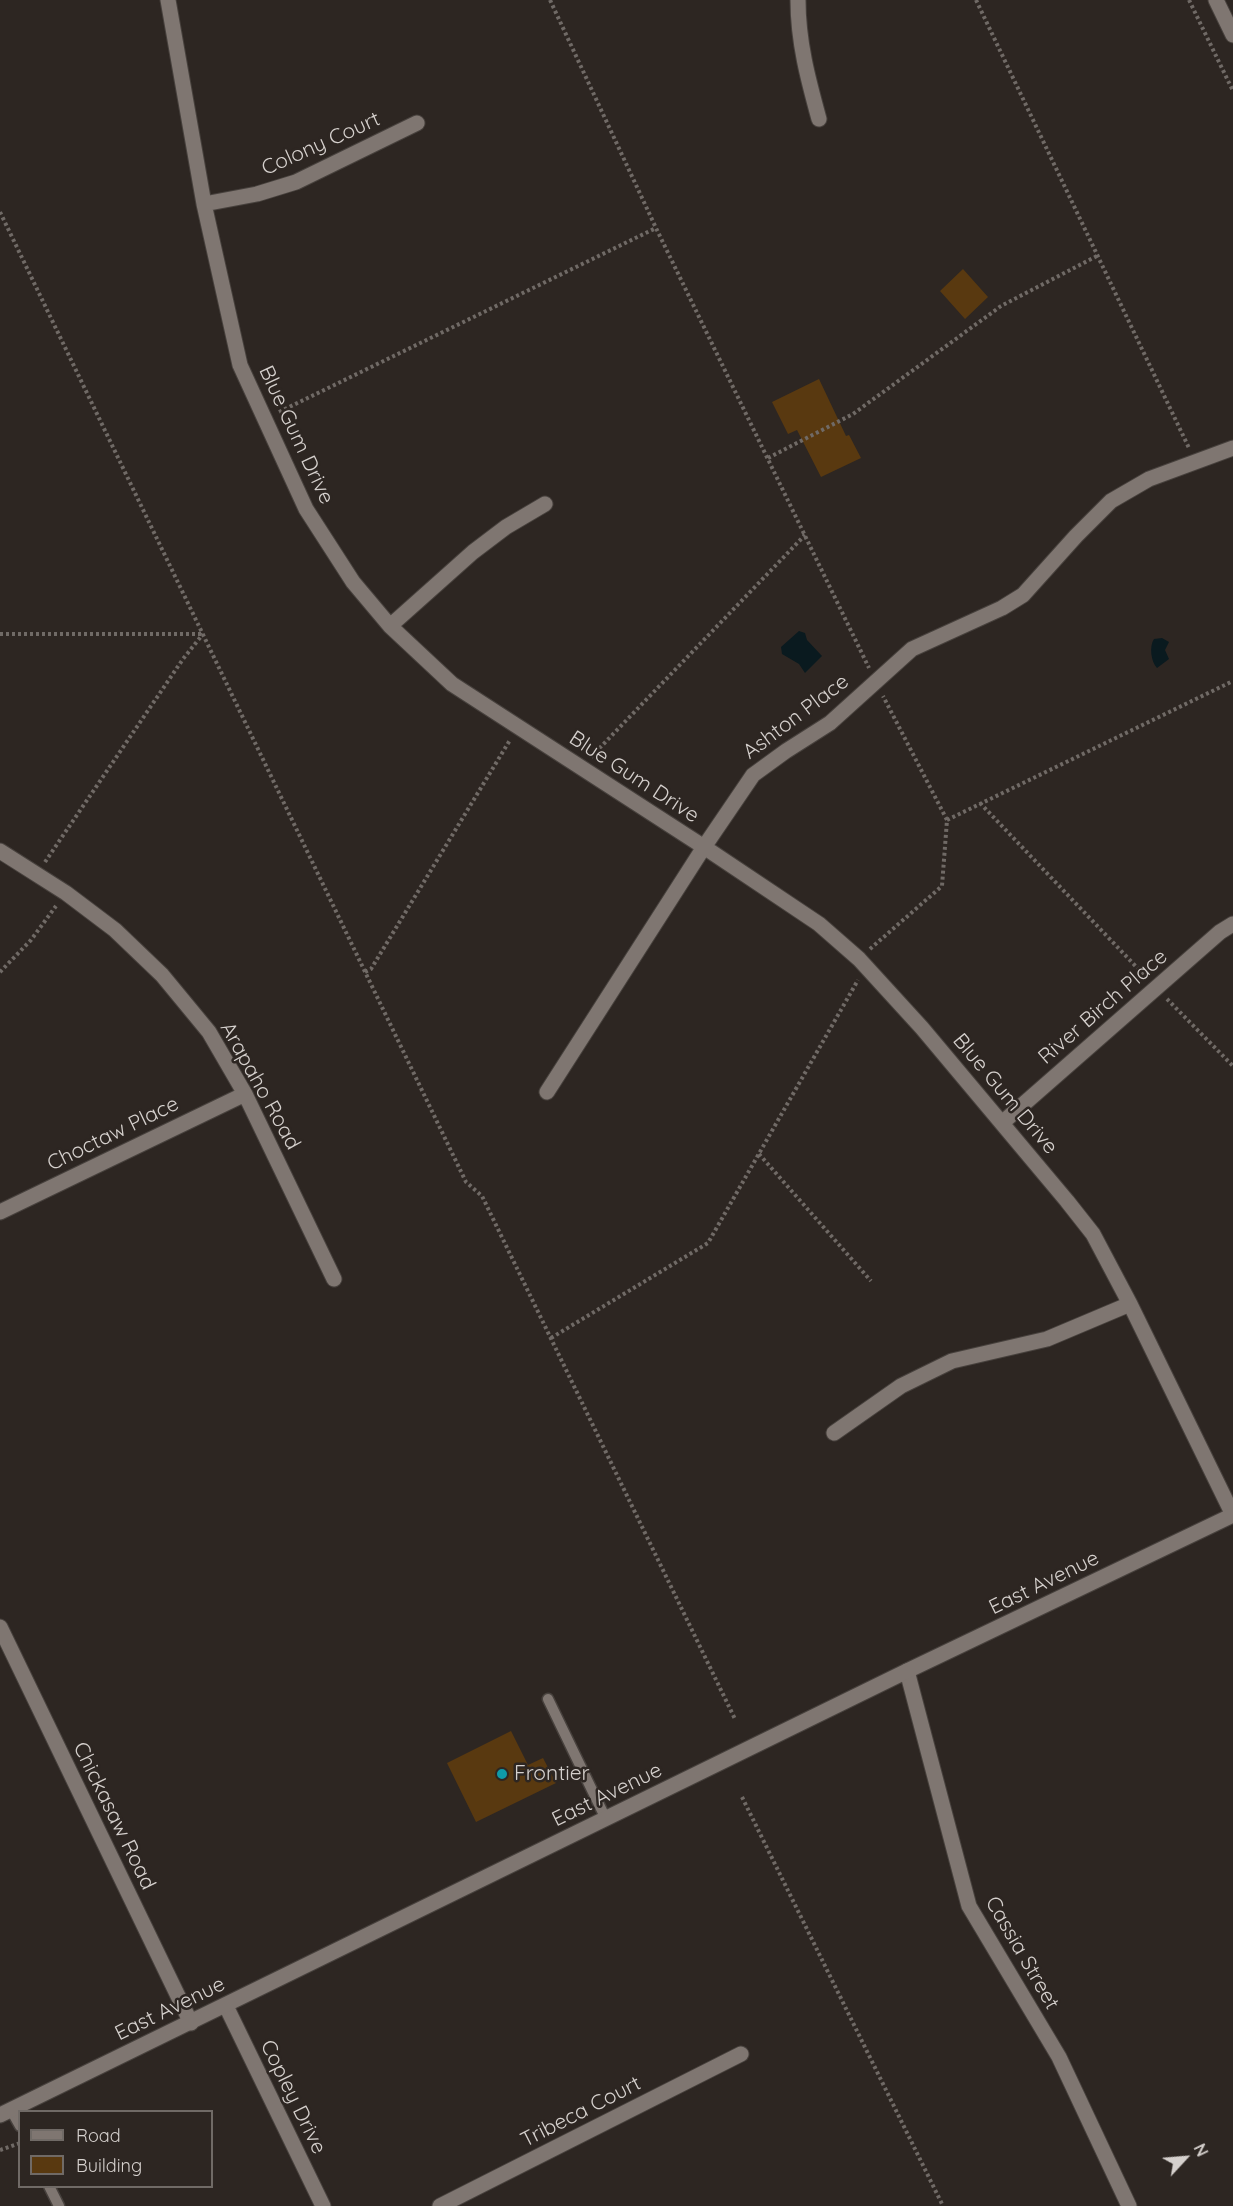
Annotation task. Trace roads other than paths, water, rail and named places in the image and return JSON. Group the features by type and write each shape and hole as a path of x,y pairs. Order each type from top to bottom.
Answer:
{"street":[{"name":"Blue Gum Drive","path":"168,0 204,204 240,365 306,509 353,582 390,626 453,684 819,924 862,963 922,1028 1093,1234 1130,1304 1233,1515"},
{"path":"798,0 798,27 805,69 819,119"},
{"path":"1216,0 1232,30"},
{"name":"Colony Court","path":"204,204 257,194 296,182 417,123"},
{"name":"Ashton Place","path":"547,1092 704,847 753,775 830,723 912,649 1002,608 1023,595 1111,501 1149,479 1233,448"},
{"path":"390,626 473,552 506,527 545,504"},
{"name":"Arapaho Road","path":"0,851 66,893 115,930 162,975 209,1032 245,1094 334,1279"},
{"name":"River Birch Place","path":"1002,1123 1220,932 1233,924"},
{"name":"Choctaw Place","path":"0,1212 245,1094"},
{"path":"834,1433 901,1386 952,1361 1047,1339 1130,1304"},
{"name":"East Avenue","path":"6,2112 907,1671 1233,1515"},
{"name":"Chickasaw Road","path":"0,1627 191,2023"},
{"name":"Cassia Street","path":"907,1671 969,1906 1059,2057 1129,2206"},
{"name":"Copley Drive","path":"226,2006 323,2206"},
{"name":"Tribeca Court","path":"440,2206 741,2054"}],"lane":[{"path":"548,1699 606,1819"},
{"path":"6,2112 18,2124"},
{"path":"50,2188 59,2206"}],"place":[{"name":"Frontier","path":"502,1774"}]}
